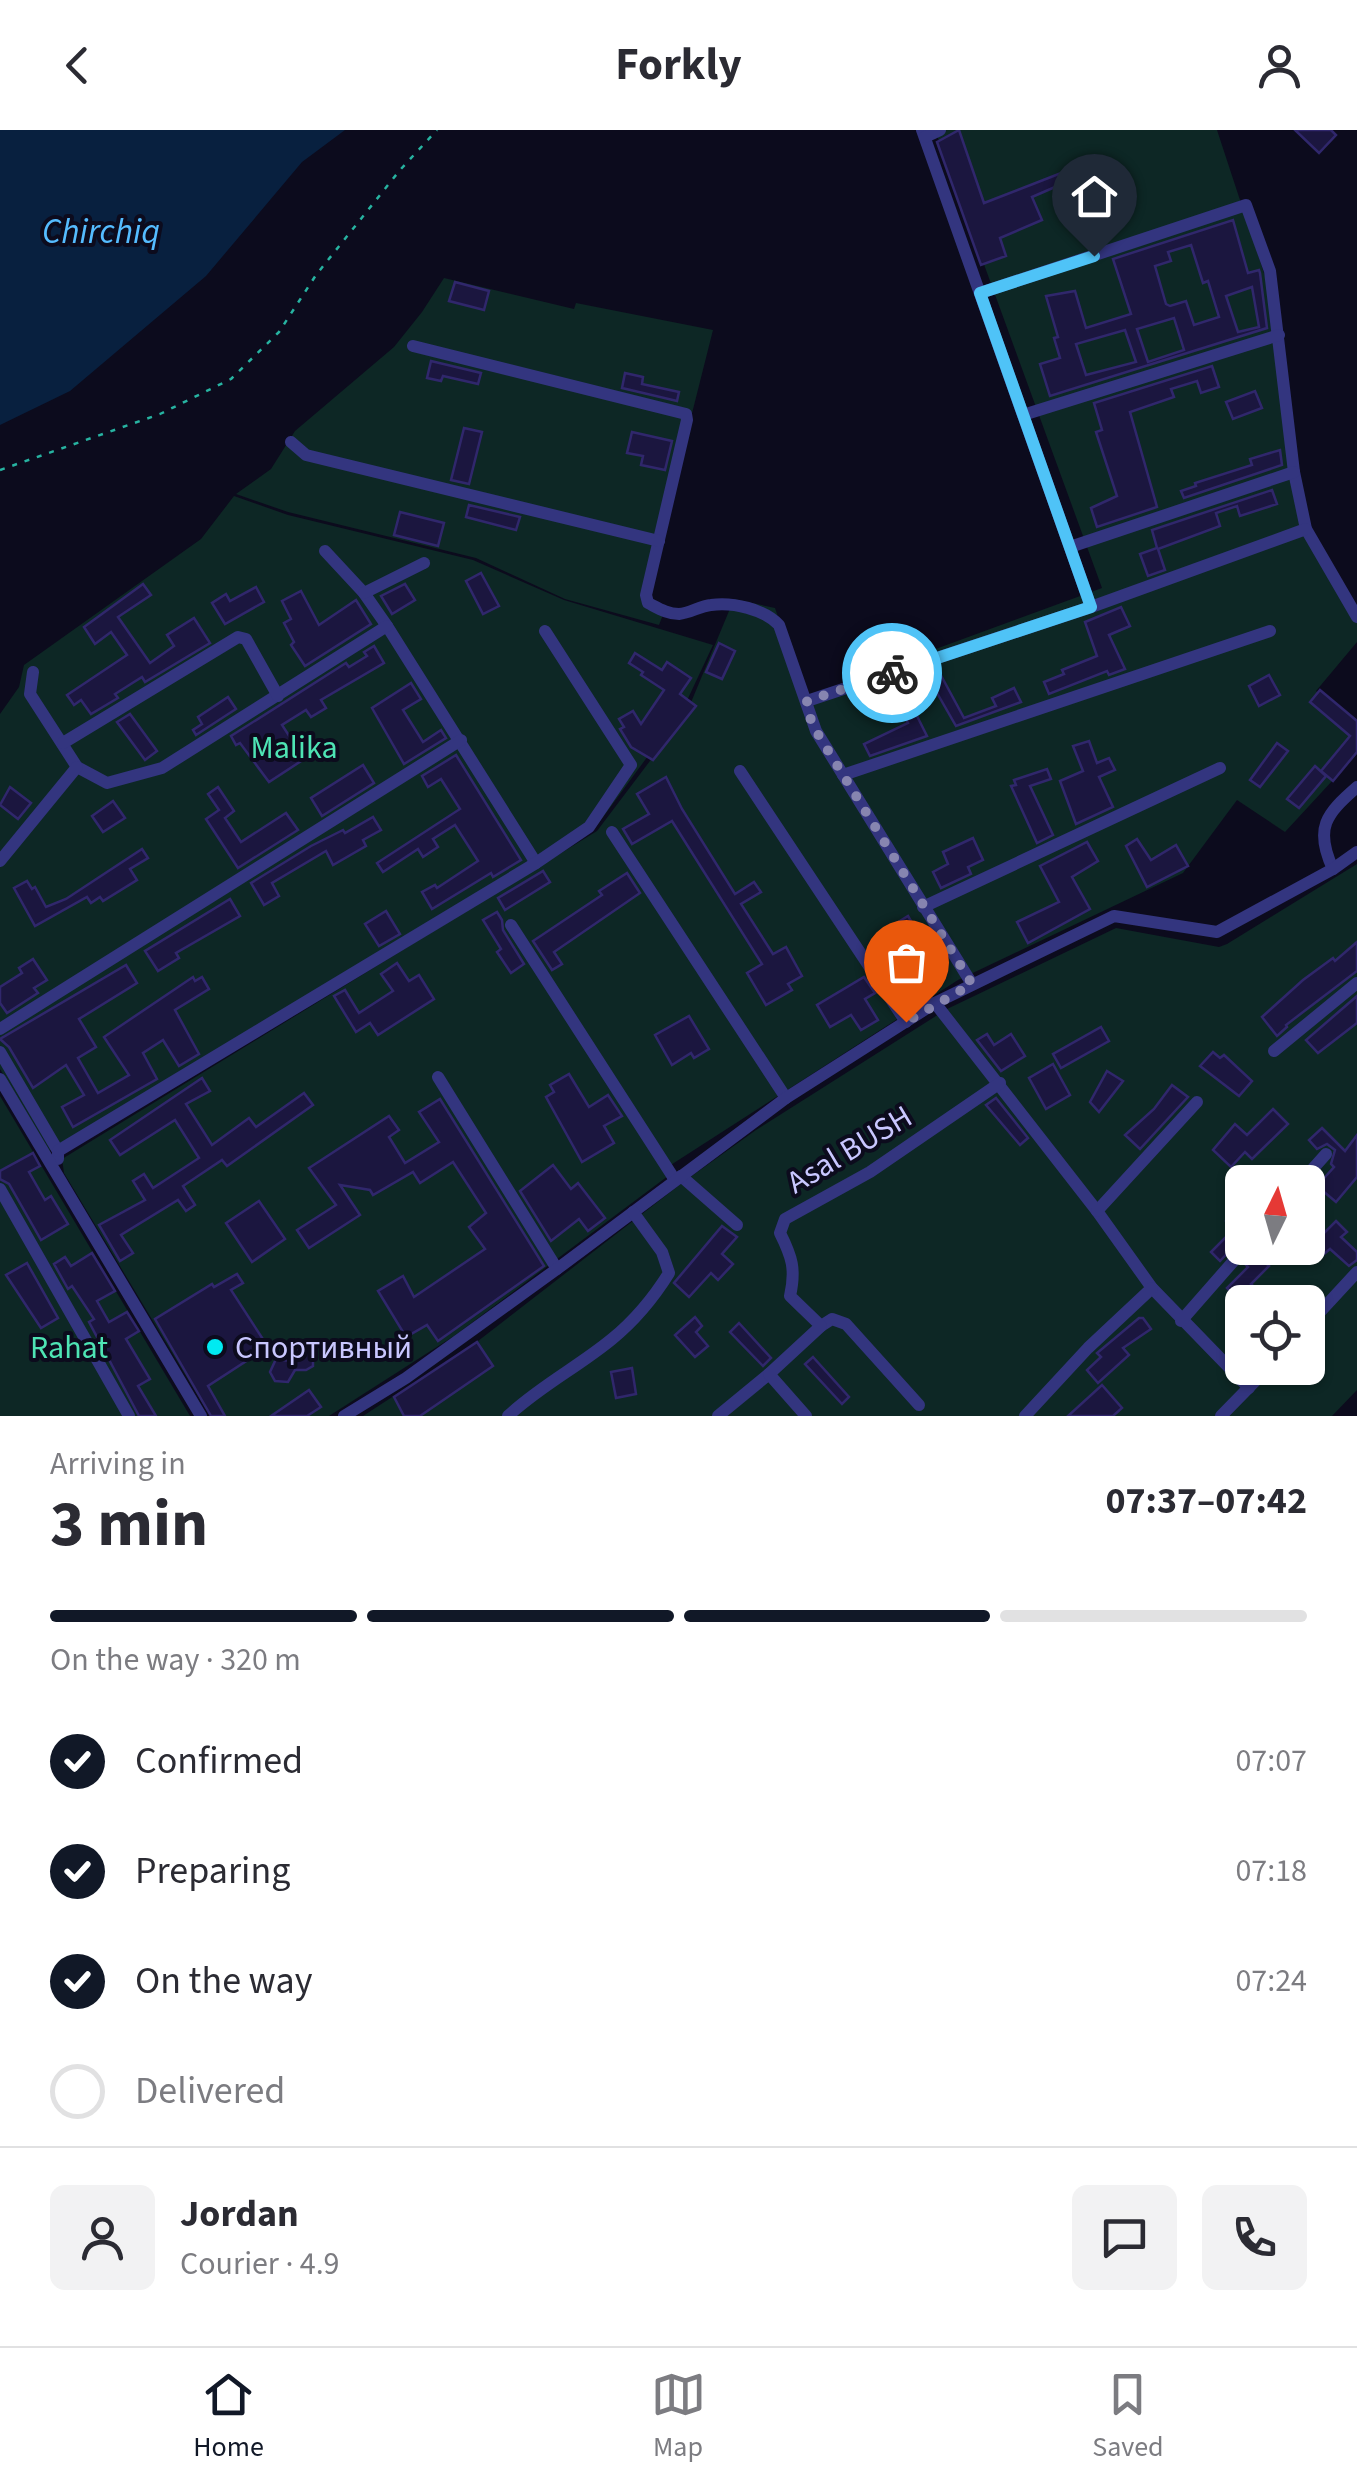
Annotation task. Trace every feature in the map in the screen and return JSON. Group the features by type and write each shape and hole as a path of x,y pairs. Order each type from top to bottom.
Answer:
{"street":[{"path":"940,130 923,133 1091,607"},
{"path":"980,293 1246,206 1270,271 1294,472 1306,529 1357,617"},
{"path":"1023,415 1279,335"},
{"path":"414,346 686,414 688,420 646,595 648,602 664,612 681,614 711,605 747,608 779,625 816,731 972,984"},
{"path":"291,442 306,455 658,541"},
{"path":"1070,547 1294,472"},
{"path":"807,701 1091,607 1306,529"},
{"path":"325,551 364,593 536,863"},
{"path":"364,593 424,563"},
{"path":"33,672 30,694 77,767 106,784 162,768 386,626"},
{"path":"58,1151 589,828 632,764 545,631"},
{"path":"844,776 1270,631"},
{"path":"63,743 238,637 246,639 278,696"},
{"path":"0,1029 460,740"},
{"path":"0,861 77,767"},
{"path":"922,907 1220,768"},
{"path":"740,770 906,1022"},
{"path":"1333,869 1324,849 1323,828 1333,808 1357,787"},
{"path":"612,832 786,1098"},
{"path":"344,1416 406,1378 786,1098 935,1003 1114,916 1217,932 1357,852"},
{"path":"512,925 678,1178 737,1226"},
{"path":"1274,1051 1357,983"},
{"path":"935,1003 1097,1210 1152,1288 1249,1388"},
{"path":"0,1052 58,1151 58,1176"},
{"path":"438,1077 557,1269"},
{"path":"0,1079 201,1416"},
{"name":"Asal BUSH","path":"821,1326 790,1296 796,1271 780,1233 785,1219 870,1172 1000,1083"},
{"path":"1097,1210 1197,1102"},
{"path":"1317,1165 1326,1154"},
{"path":"0,1189 129,1416"},
{"path":"508,1416 556,1376 611,1340 658,1292 670,1273 662,1252 634,1212"},
{"path":"1181,1320 1230,1265"},
{"path":"1325,1307 1357,1272"},
{"path":"1025,1416 1088,1348 1152,1288"},
{"path":"718,1416 832,1319 846,1324 919,1405"},
{"path":"769,1374 806,1416"},
{"path":"1221,1416 1252,1385"}],"path":[{"path":"0,470 160,414 230,380 280,332 316,275 400,170 438,130"}],"green space":[{"path":"935,130 1217,130 1282,328 1305,523 1357,617 1357,642 1316,691 1357,722 1357,754 1285,832 1237,800 1183,873 958,980 663,1170 668,1176 454,1336 329,1416 210,1416 64,1173 62,1159 597,831 687,712 734,599 775,608 805,697 1102,588"},
{"path":"444,278 574,309 576,303 713,330 645,600 664,612 659,625 565,599 476,558 288,512 236,494 271,469 295,431 394,347"},
{"name":"Malika","path":"234,496 288,515 473,560 564,600 713,645 684,707 595,828 49,1151 0,1069 0,714 19,687 24,665 201,539"},
{"path":"1357,864 1357,1390 1332,1416 363,1416 478,1341 756,1130 947,1009 1116,928 1219,947"},
{"name":"Rahat","path":"0,1096 190,1416 0,1416"}],"water":[{"name":"Chirchiq","path":"0,130 345,130 302,162 206,276 70,391 0,425"}],"building":[{"path":"959,130 984,203 1069,170 1074,186 1064,190 1062,184 1032,197 1042,220 1000,238 1006,256 981,265 937,142"},
{"path":"1295,130 1331,130 1336,135 1319,153"},
{"path":"1233,220 1248,273 1260,273 1267,328 1050,396 1040,364 1060,358 1046,296 1075,291 1086,328 1131,314 1113,259","holes":["1191,245 1219,317 1194,325 1186,301 1166,304 1155,266 1171,261 1168,252","1252,287 1259,327 1238,332 1226,296","1174,318 1184,350 1148,362 1137,329","1125,330 1136,362 1086,375 1076,344"]},
{"path":"455,282 489,291 484,310 449,301"},
{"path":"431,361 481,373 478,384 443,376 441,381 427,378"},
{"path":"1212,366 1219,387 1201,393 1197,381 1171,389 1174,397 1130,412 1157,507 1097,527 1091,508 1117,496 1096,432 1102,430 1094,403"},
{"path":"625,373 643,377 642,384 679,392 677,401 622,388"},
{"path":"1255,391 1262,408 1233,419 1226,402"},
{"path":"464,428 482,432 469,484 451,480"},
{"path":"632,432 672,441 665,470 641,465 643,456 627,453"},
{"path":"1280,450 1282,465 1184,498 1181,491 1196,486 1195,483 1252,465 1250,459"},
{"path":"1272,490 1277,504 1240,516 1237,506 1216,513 1220,526 1158,549 1165,570 1148,576 1140,554 1157,548 1152,530"},
{"path":"469,505 520,517 516,530 466,517"},
{"path":"400,512 444,523 438,546 394,535"},
{"path":"481,573 499,606 483,614 466,581"},
{"path":"143,584 151,595 118,617 150,663 174,646 167,635 194,618 210,643 145,682 142,677 91,714 81,700 74,705 67,695 127,655 111,632 95,644 84,627"},
{"path":"405,584 415,600 392,614 381,596"},
{"path":"256,587 264,602 225,624 212,603 226,594 230,601"},
{"path":"301,591 319,625 356,600 371,624 305,666 291,645 294,642 284,623 291,619 282,601"},
{"path":"1121,607 1130,626 1109,635 1125,669 1109,675 1107,671 1049,694 1044,682 1097,656 1085,622"},
{"path":"719,643 735,651 722,679 706,672"},
{"path":"374,646 384,663 321,700 326,708 311,717 306,710 282,725 295,745 306,738 315,752 269,782 231,736 346,663 349,667 367,656 364,652"},
{"path":"635,653 662,670 667,662 691,678 680,694 696,706 653,760 631,747 620,729 624,727 619,719 633,711 641,724 664,690 629,663"},
{"path":"937,668 964,718 996,706 992,698 1014,688 1021,702 956,726 925,672"},
{"path":"1269,675 1280,695 1259,706 1249,686"},
{"path":"411,683 421,699 403,710 423,742 441,730 446,738 404,764 372,708"},
{"path":"1320,690 1357,721 1357,752 1333,781 1321,771 1350,736 1310,702"},
{"path":"228,697 236,709 196,735 193,730 202,724 198,717"},
{"path":"914,710 927,736 870,756 864,744 908,723 904,715"},
{"path":"130,714 157,751 145,760 117,722"},
{"path":"1089,741 1097,763 1109,758 1115,770 1099,777 1113,807 1076,824 1060,781 1083,771 1073,746"},
{"path":"1277,743 1288,751 1260,787 1250,780"},
{"path":"456,755 521,860 493,877 491,873 432,909 422,892 435,885 437,888 478,861 455,825 433,839 438,847 423,857 418,849 383,872 377,863 460,809 441,779 428,787 422,776"},
{"path":"363,765 374,783 322,816 311,798"},
{"path":"1315,766 1326,776 1299,808 1287,799"},
{"path":"1047,769 1051,779 1030,786 1053,835 1037,843 1011,786 1016,785 1014,780"},
{"path":"666,777 735,894 754,882 761,892 741,904 773,954 786,947 802,976 788,984 792,990 766,1005 747,973 762,964 672,821 632,844 623,829 649,814 637,794"},
{"path":"10,787 31,803 18,819 0,805"},
{"path":"218,787 234,811 225,818 241,842 286,813 298,830 238,868 206,819 219,810 208,794"},
{"path":"113,801 125,818 103,832 92,816"},
{"path":"373,817 381,830 363,840 366,846 333,865 326,851 272,883 279,896 264,905 251,883 311,846"},
{"path":"973,838 983,860 968,867 971,874 941,888 933,872 948,864 943,852"},
{"path":"1137,839 1151,860 1176,845 1188,866 1147,887 1126,846"},
{"path":"1087,842 1098,861 1072,877 1090,909 1028,943 1017,922 1059,902 1040,866"},
{"path":"142,849 148,858 130,869 137,880 103,901 100,897 91,903 87,897 35,926 14,888 27,881 46,907 66,899"},
{"path":"543,871 550,882 505,910 498,898"},
{"path":"627,873 640,893 554,952 562,964 552,970 533,941 602,895 599,891"},
{"path":"230,899 240,916 176,953 179,958 158,971 145,951"},
{"path":"386,911 400,934 379,946 365,924"},
{"path":"497,912 524,964 511,973 483,920"},
{"path":"908,916 921,938 898,952 884,931"},
{"path":"1357,942 1357,971 1277,1036 1262,1017 1303,980"},
{"path":"33,959 47,980 34,988 38,993 7,1013 0,1003 0,987 22,973 19,968"},
{"path":"397,963 409,981 419,975 434,999 378,1035 370,1023 356,1032 334,996 345,990 359,1013 393,991 381,974"},
{"path":"126,965 137,983 79,1019 96,1047 78,1058 98,1093 129,1075 104,1037 193,977 195,981 202,977 209,989 175,1010 199,1054 179,1066 163,1040 143,1053 157,1079 73,1127 62,1107 84,1095 66,1065 33,1088 0,1039"},
{"path":"864,977 875,993 865,999 878,1020 861,1030 851,1015 830,1027 817,1005"},
{"path":"1357,996 1357,1023 1318,1053 1306,1040"},
{"path":"689,1016 709,1049 694,1058 691,1053 672,1065 655,1035"},
{"path":"1101,1027 1109,1041 1061,1068 1053,1054"},
{"path":"987,1034 994,1045 1011,1034 1025,1056 1001,1071 977,1040"},
{"path":"1213,1052 1220,1058 1224,1055 1252,1081 1239,1096 1200,1066"},
{"path":"1053,1064 1070,1095 1046,1109 1029,1078"},
{"path":"1107,1071 1123,1081 1099,1112 1090,1102"},
{"path":"569,1074 589,1107 608,1095 622,1116 604,1126 614,1143 582,1162 546,1097 554,1092 550,1085"},
{"path":"202,1078 210,1091 186,1104 212,1145 249,1118 256,1127 304,1093 313,1105 227,1166 222,1160 183,1186 195,1205 186,1211 178,1200 121,1235 133,1253 120,1261 99,1225 145,1200 133,1181 144,1174 153,1188 199,1158 175,1120 120,1155 110,1140"},
{"path":"1172,1085 1188,1097 1140,1149 1125,1135 1154,1109"},
{"path":"996,1098 1028,1138 1020,1145 986,1105"},
{"path":"440,1099 544,1266 438,1341 427,1325 406,1337 378,1291 403,1276 414,1297 485,1249 469,1227 486,1213 453,1162 420,1183 413,1172 373,1195 370,1190 340,1185 360,1215 309,1248 297,1230 336,1205 309,1168 389,1116 399,1130 389,1137 405,1163 439,1142 419,1112"},
{"path":"1273,1109 1288,1124 1252,1159 1245,1152 1229,1165 1213,1150 1235,1124 1247,1135"},
{"path":"1322,1128 1345,1151 1357,1135 1357,1177 1336,1202 1325,1193 1325,1177 1334,1167 1331,1164 1335,1150 1327,1144 1317,1149 1309,1140"},
{"path":"33,1153 40,1166 29,1172 45,1200 51,1196 68,1224 41,1240 9,1184 0,1179 0,1171"},
{"path":"553,1165 571,1189 578,1183 605,1218 588,1231 579,1219 551,1241 520,1191"},
{"path":"259,1201 285,1239 252,1262 226,1223"},
{"path":"1336,1221 1347,1232 1341,1237 1357,1252 1357,1260 1349,1266 1330,1249 1325,1253 1325,1232"},
{"path":"722,1226 737,1237 722,1254 733,1264 718,1280 711,1273 689,1297 674,1283"},
{"path":"1225,1238 1225,1256 1220,1261 1211,1252"},
{"path":"92,1253 115,1291 97,1301 109,1322 127,1312 139,1331 126,1339 150,1379 138,1386 156,1416 139,1416 89,1322 94,1319 72,1286 68,1289 54,1264 65,1257 71,1266"},
{"path":"27,1263 58,1318 41,1328 6,1275"},
{"path":"1269,1266 1252,1285 1230,1285 1248,1267"},
{"path":"237,1274 243,1283 231,1290 268,1347 208,1386 225,1416 211,1416 155,1319 212,1284 214,1287"},
{"path":"695,1317 702,1326 696,1332 708,1346 695,1357 675,1335"},
{"path":"1139,1318 1151,1329 1123,1348 1129,1355 1098,1383 1087,1370 1101,1357 1097,1353"},
{"path":"739,1323 771,1358 763,1366 730,1332"},
{"path":"477,1342 493,1366 420,1416 404,1416 394,1397"},
{"path":"302,1348 313,1354 313,1366 295,1370 288,1382 275,1381 270,1372 276,1359 289,1361 295,1350"},
{"path":"813,1357 849,1397 842,1404 805,1364"},
{"path":"632,1368 636,1394 616,1398 611,1372"},
{"path":"1102,1385 1122,1408 1113,1416 1068,1416"},
{"path":"309,1390 321,1407 307,1416 271,1416"}],"way so far":[{"path":"892,673 807,701 816,731 972,984 906,1022"}],"place":[{"name":"Спортивный","path":"215,1347"}],"route":[{"path":"892,673 1091,607 980,293 1094,256"}]}
